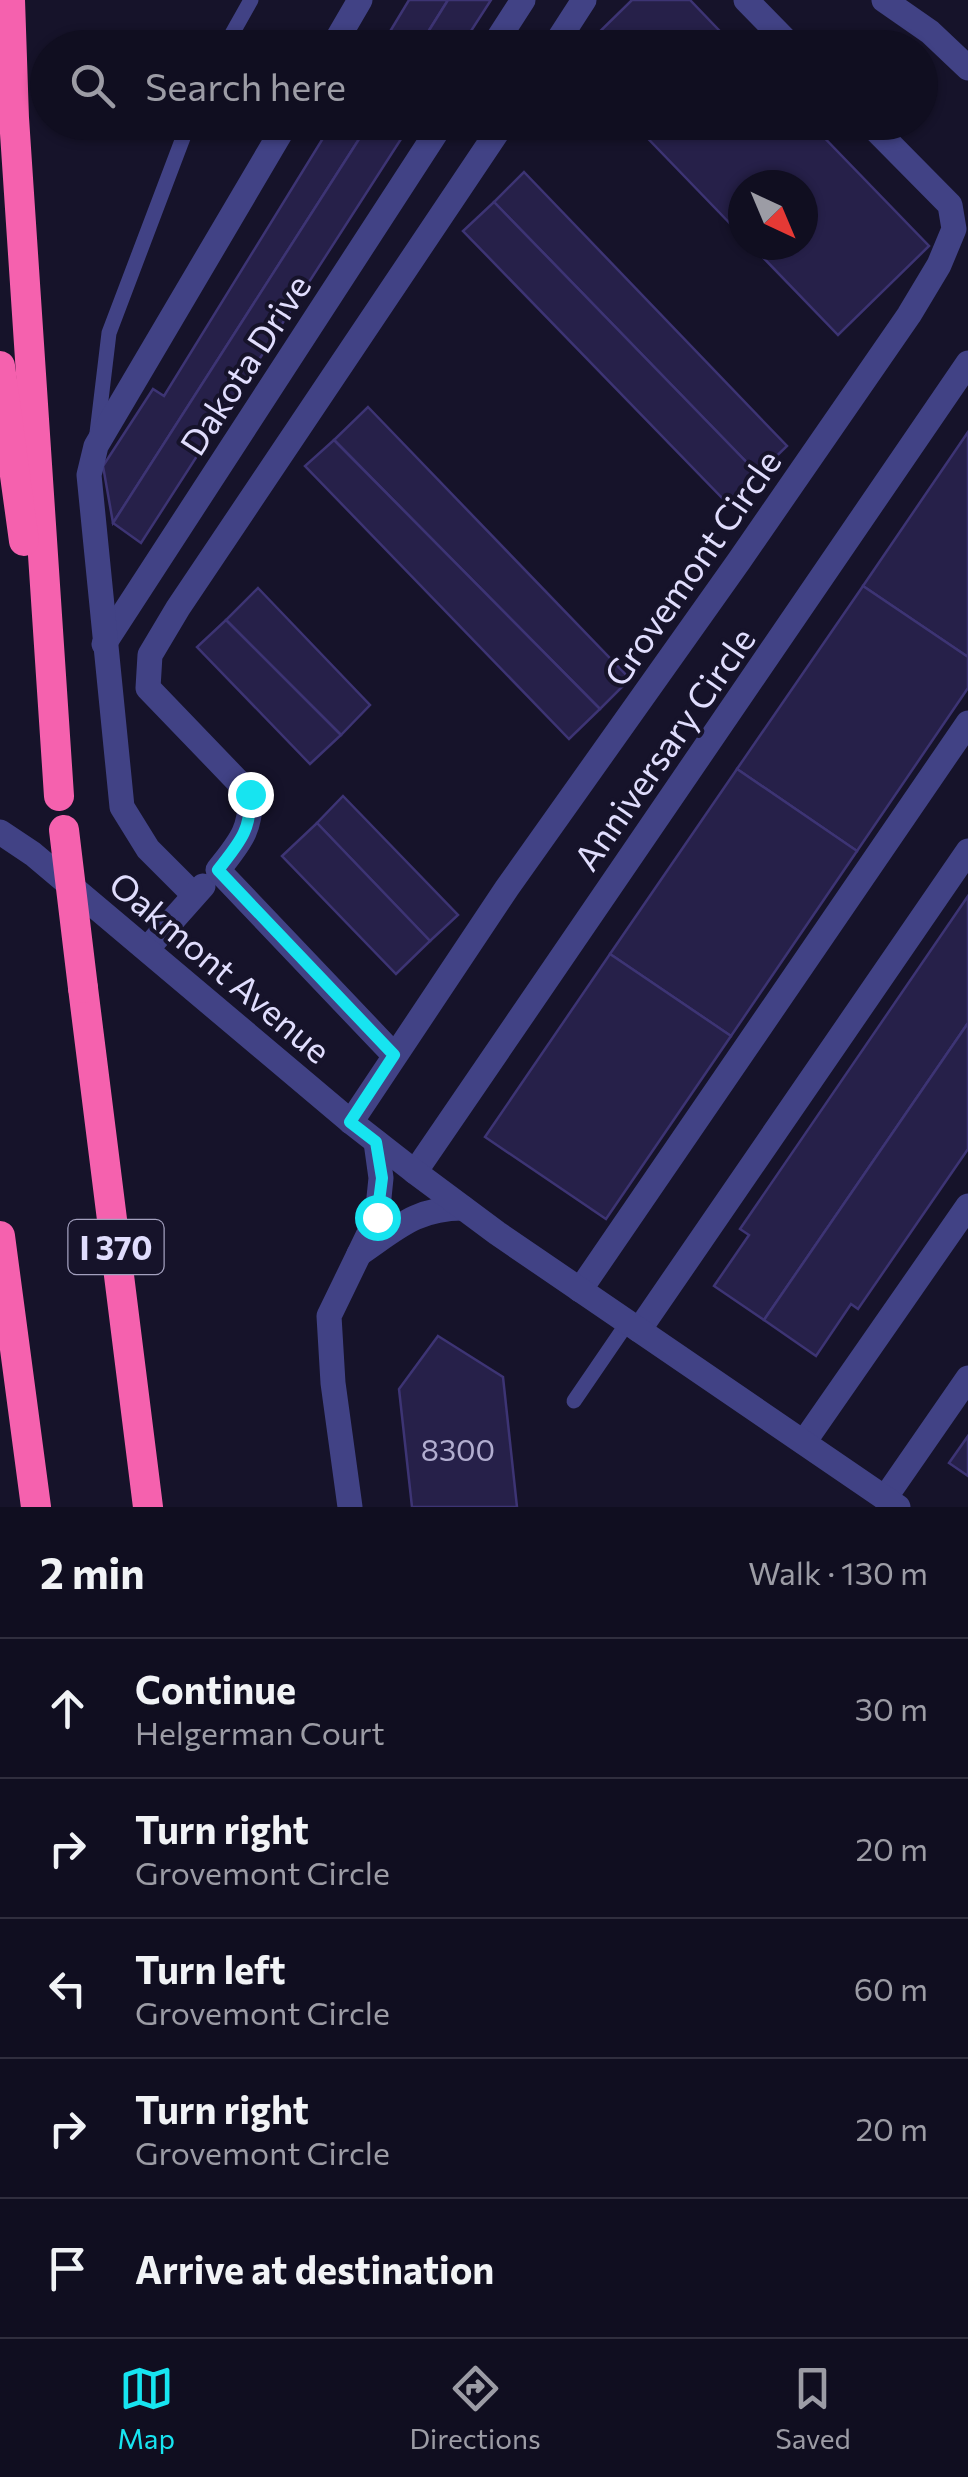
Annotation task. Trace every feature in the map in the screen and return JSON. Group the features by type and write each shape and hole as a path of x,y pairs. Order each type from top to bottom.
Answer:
{"highway":[{"path":"10,0 14,118 60,796"},
{"name":"I 370","path":"0,366 60,796 148,1507"},
{"path":"0,1236 36,1507"}],"street":[{"path":"342,30 360,0"},
{"path":"504,30 523,0"},
{"path":"565,30 584,0"},
{"path":"746,0 776,30"},
{"path":"884,0 927,30"},
{"path":"938,40 968,68"},
{"path":"194,895 148,850 122,807 88,474 96,446 277,140"},
{"name":"Dakota Drive","path":"104,644 432,140"},
{"path":"147,949 218,870 243,838 252,817 250,794 148,688 150,655 492,140"},
{"name":"Grovemont Circle","path":"350,1122 507,888 909,315 939,265 954,230 950,205 886,140"},
{"name":"Anniversary Circle","path":"414,1172 968,363"},
{"path":"580,1290 968,723"},
{"name":"Oakmont Avenue","path":"0,832 33,854 414,1172 891,1502"},
{"path":"633,1326 968,851"},
{"path":"218,870 394,1055"},
{"path":"350,1507 333,1383 329,1316 378,1209 382,1178 376,1142"},
{"path":"804,1442 968,1206"},
{"path":"359,1254 412,1218 435,1208 463,1208"},
{"path":"891,1502 968,1378"}],"lane":[{"path":"234,30 251,0"},
{"path":"96,446 110,333 182,140"},
{"path":"574,1401 633,1326"}],"building":[{"path":"409,0 448,0 429,30 391,30"},
{"path":"448,0 491,0 472,30 429,30"},
{"path":"632,0 690,0 719,30 601,30"},
{"path":"322,140 358,140 113,523 103,466 153,389 164,396"},
{"path":"358,140 400,140 141,543 113,523"},
{"path":"649,140 826,140 929,246 838,335 766,260 818,260 818,170 728,170 728,221"},
{"path":"524,172 787,446 758,474 494,202"},
{"path":"494,202 758,474 727,503 463,231"},
{"path":"368,407 630,679 600,709 334,440"},
{"path":"968,432 968,657 863,586"},
{"path":"334,440 600,709 569,739 305,466"},
{"path":"863,586 968,657 968,688 857,851 737,769"},
{"path":"258,588 370,705 341,735 226,620"},
{"path":"226,620 341,735 310,764 197,647"},
{"path":"737,769 857,851 731,1036 610,954"},
{"path":"343,796 458,915 430,941 317,823"},
{"path":"317,823 430,941 396,974 282,856"},
{"path":"968,896 968,1023 764,1320 714,1286 749,1235 740,1229"},
{"path":"610,954 731,1036 606,1219 485,1137"},
{"path":"968,1023 968,1149 858,1309 851,1304 816,1356 764,1320"},
{"path":"438,1336 503,1377 517,1507 412,1507 399,1389"},
{"path":"968,1436 968,1476 949,1463"}],"route":[{"path":"250,794 252,817 243,838 218,870 394,1055 350,1122 376,1142 382,1178 377,1217"}]}
